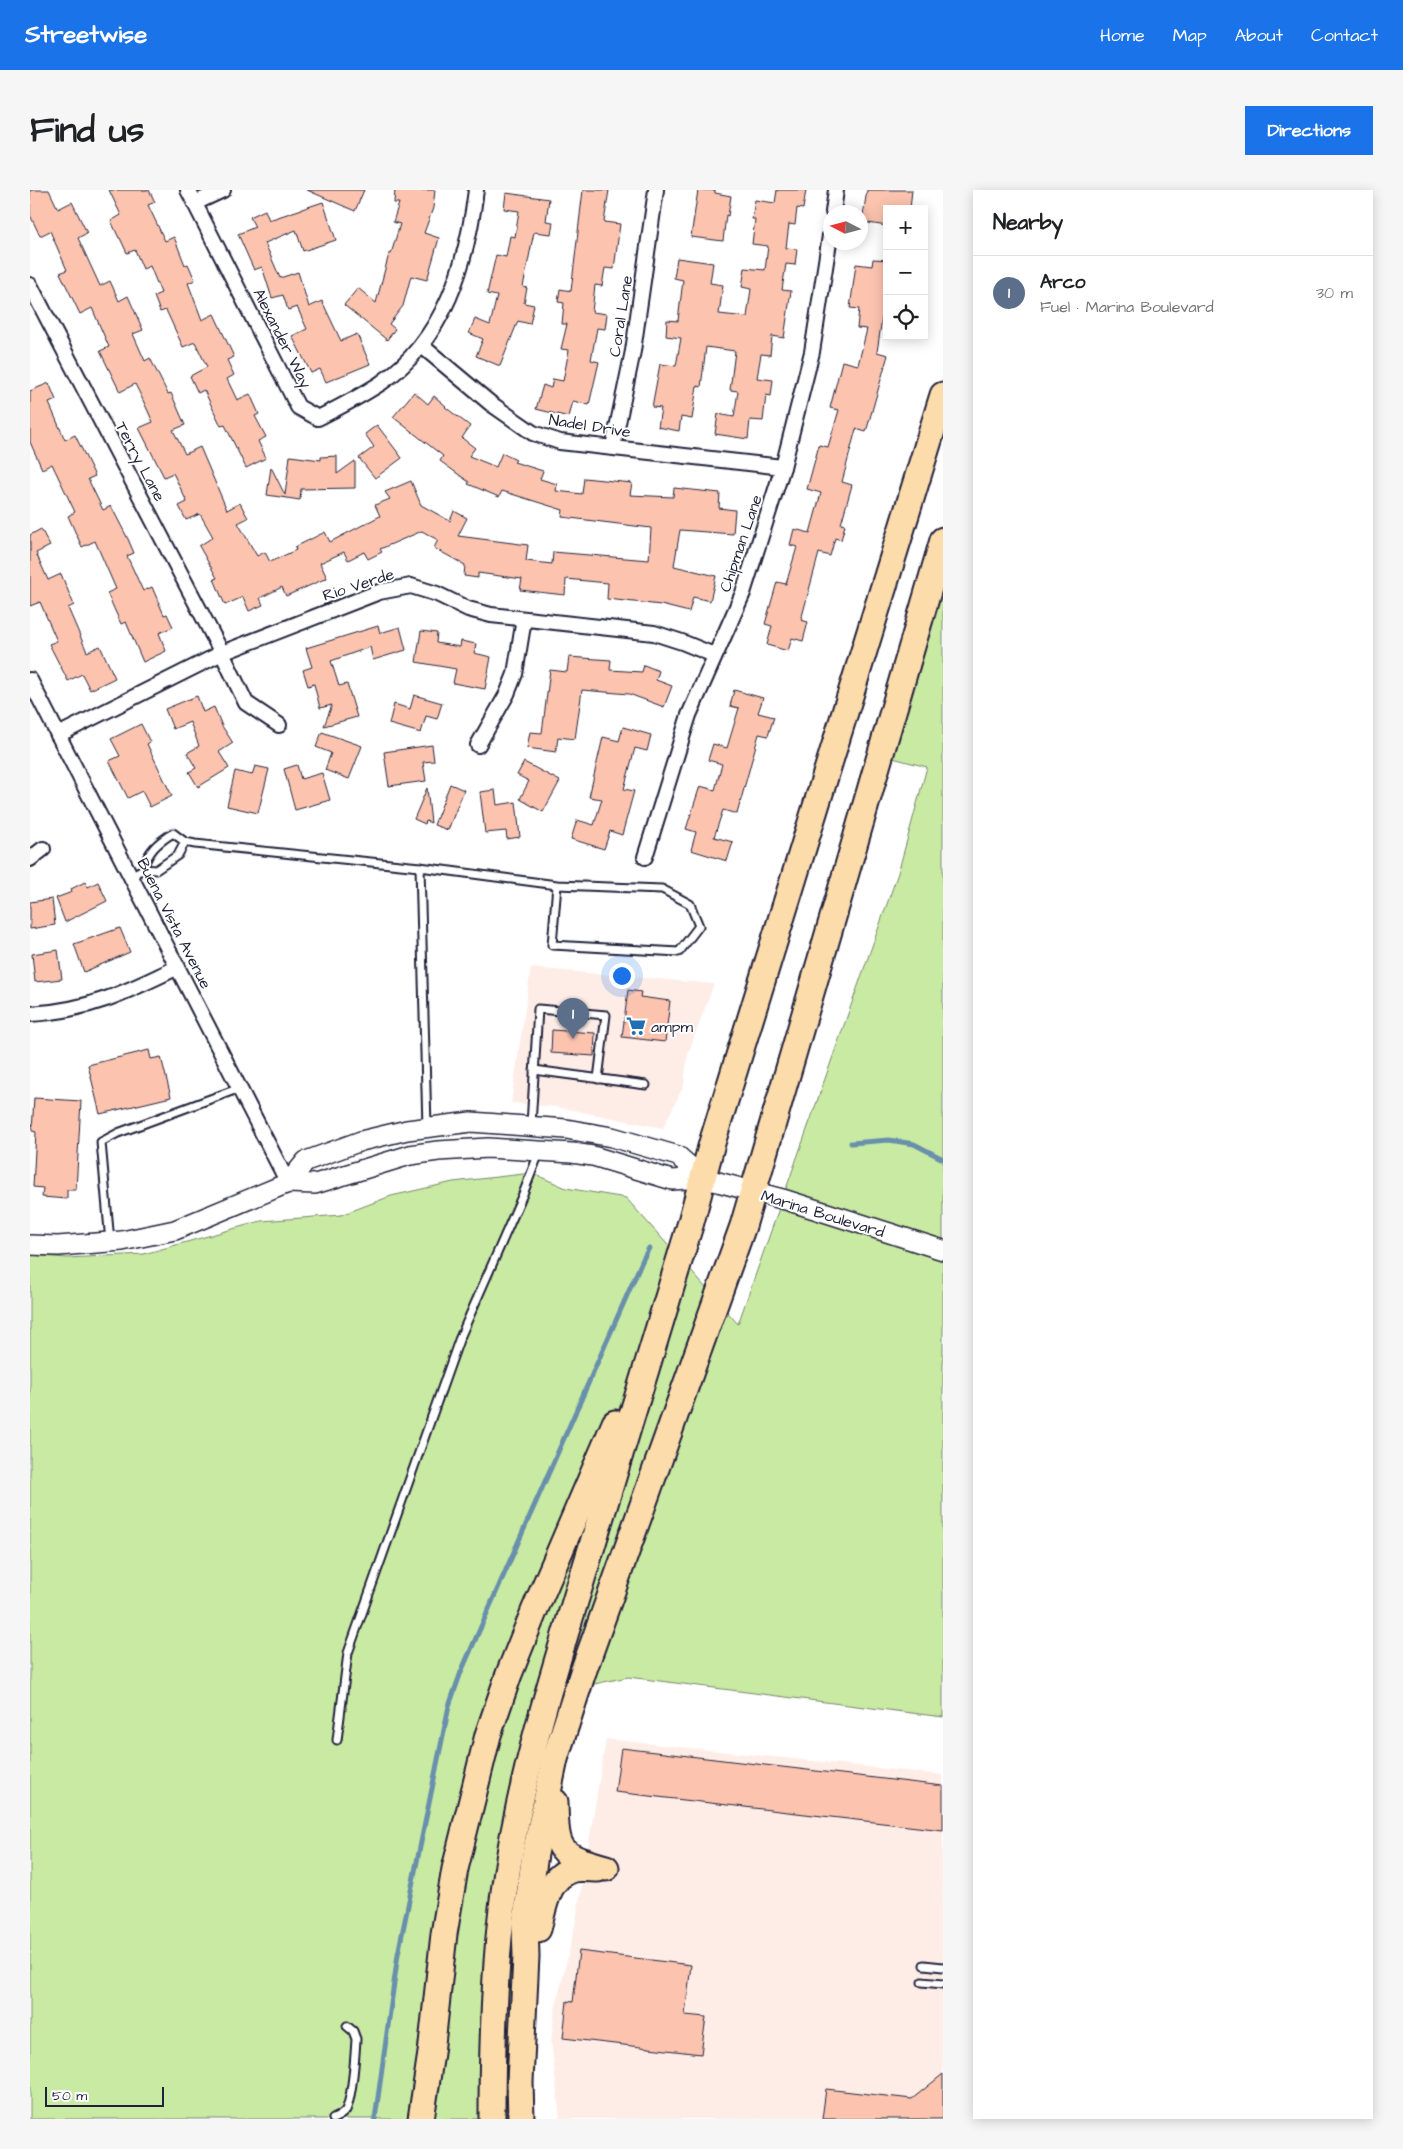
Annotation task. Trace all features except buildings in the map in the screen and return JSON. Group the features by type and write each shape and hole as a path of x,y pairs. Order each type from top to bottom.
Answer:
{"highway":[{"path":"492,2119 492,2032 496,1966 504,1891 516,1820 539,1722 703,1178 943,395"},
{"path":"521,2119 520,2082 526,1956 525,1925 535,1854 555,1759 583,1672 706,1333 753,1191 943,540"},
{"path":"420,2119 430,2062 440,1969 455,1869 488,1735 509,1674 535,1609 614,1423 647,1366"},
{"path":"526,1956 538,1927 544,1901 553,1883 562,1875 574,1870 606,1868 575,1860 560,1845 556,1833 555,1759"}],"street":[{"name":"Alexander Way","path":"188,190 298,408 318,418 382,382 422,346 444,311 458,278 469,238 476,190"},
{"path":"195,203 223,190"},
{"name":"Coral Lane","path":"613,447 633,351 656,190"},
{"path":"834,205 836,190"},
{"name":"Chipman Lane","path":"645,857 689,714 753,563 783,467 812,352 827,250"},
{"name":"Terry Lane","path":"30,285 222,653 246,703 279,725"},
{"name":"Nadel Drive","path":"422,346 490,403 533,433 560,442 783,467"},
{"name":"Rio Verde","path":"58,735 222,653 379,592 411,586 437,594 468,609 491,615 654,633 714,655"},
{"path":"478,745 507,694 515,674 524,619"},
{"name":"Buena Vista Avenue","path":"30,680 58,735 137,872 178,968 288,1183"},
{"path":"30,859 43,849"},
{"path":"30,1014 54,1013 90,1006 137,988 178,968"},
{"name":"Marina Boulevard","path":"288,1183 306,1161 361,1141 407,1130 471,1122 531,1125 612,1137 678,1156 703,1178"},
{"path":"488,1148 502,1142 520,1140 528,1136 531,1125"},
{"name":"Marina Boulevard","path":"30,1245 58,1246 110,1242 175,1230 288,1183 315,1184 410,1155 488,1148 540,1150 593,1156 672,1180 703,1178 753,1191 943,1250"}],"lane":[{"path":"137,872 148,853 158,842 173,833 185,842 420,867 557,885 662,889 690,904 699,926 679,952 552,945 557,885"},
{"path":"137,872 156,870 178,855 185,842"},
{"path":"420,867 427,1128"},
{"path":"531,1125 538,1009 606,1015 598,1078"},
{"path":"534,1070 646,1085"},
{"path":"110,1242 101,1142 118,1133 240,1088"},
{"path":"337,1740 348,1653 459,1340 523,1194 540,1150"},
{"path":"924,1965 943,1967"},
{"path":"922,1982 943,1984"},
{"path":"334,2119 345,2111 349,2097 356,2039 353,2031 347,2026"}],"shaded area":[{"path":"531,968 714,984 688,1054 684,1085 663,1128 557,1107 511,1103"},
{"path":"606,1739 943,1775 943,2119 560,2119 551,2041 555,2010 576,1921"}],"green space":[{"path":"943,540 943,1717 628,1677 541,1695 514,2119 30,2119 30,1255 67,1258 144,1254 261,1221 341,1215 391,1196 453,1182 532,1173 566,1188 626,1198 738,1324 898,873 927,767 881,755"}],"waterway":[{"path":"851,1143 889,1140 914,1144 943,1159"},
{"path":"375,2119 398,1954 449,1706 461,1672 649,1248"}],"place":[{"name":"ampm","path":"636,1026"},
{"name":"Arco","path":"573,1039"}]}
